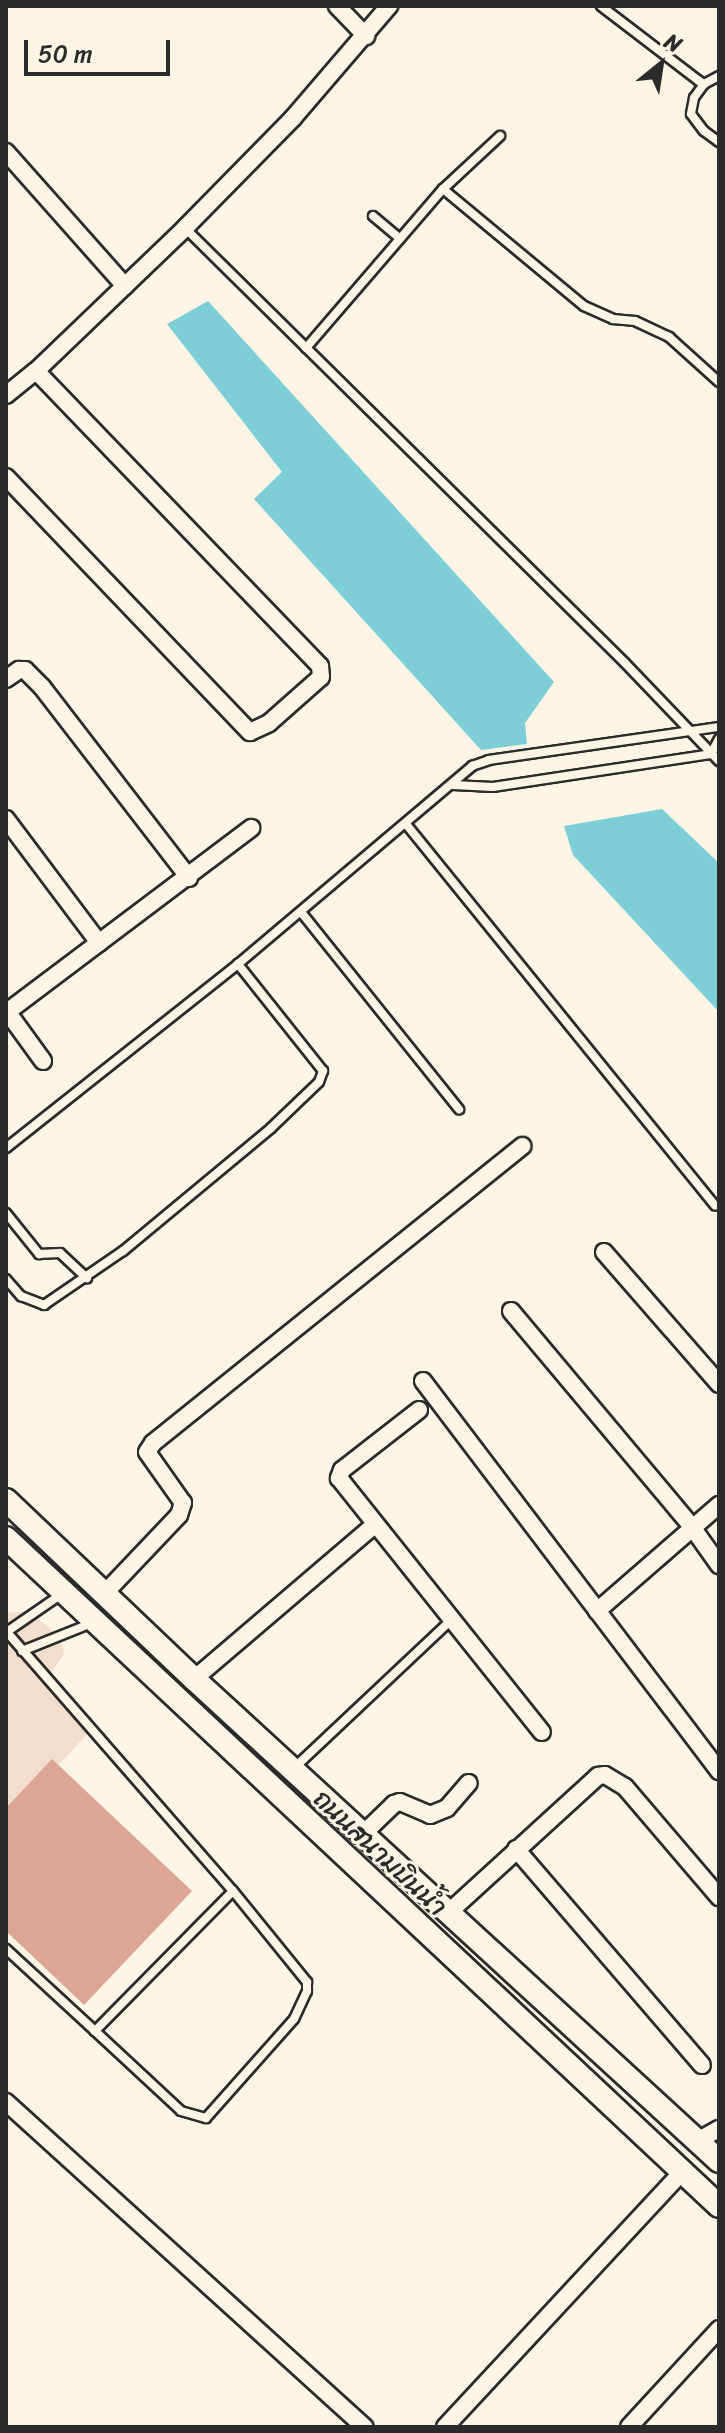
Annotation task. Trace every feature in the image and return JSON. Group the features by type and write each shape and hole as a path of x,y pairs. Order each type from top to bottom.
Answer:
{"main road":[{"name":"ถนนสนามบินน้ำ","path":"6,1500 447,1914 719,2161"},
{"name":"ถนนสนามบินน้ำ","path":"6,1538 93,1623 719,2206"},
{"path":"6,1551 28,1559"},
{"path":"621,2116 642,2094"}],"street":[{"path":"337,6 366,36"},
{"path":"6,395 36,371 185,228 293,118 389,6"},
{"path":"6,152 125,286"},
{"path":"6,477 250,732 269,723 321,677 320,666 36,371"},
{"path":"6,679 19,670 25,670 42,687 189,878"},
{"path":"6,819 99,943"},
{"path":"43,1061 7,1011 189,878 251,828"},
{"path":"104,1594 179,1515 183,1503 147,1452 153,1443 523,1146"},
{"path":"604,1252 719,1384"},
{"path":"511,1311 692,1527 719,1565"},
{"path":"423,1381 719,1771"},
{"path":"419,1410 342,1470 339,1478 542,1732"},
{"path":"597,1611 719,1505"},
{"path":"194,1679 374,1525"},
{"path":"447,1914 598,1776 605,1775 625,1787 719,1897"},
{"path":"362,1835 394,1804 400,1802 424,1815 436,1814 447,1808 469,1783"},
{"path":"516,1849 702,2065"},
{"path":"6,2102 364,2427"},
{"path":"697,2141 719,2129"},
{"path":"445,2427 682,2172"},
{"path":"629,2427 719,2329"}],"lane":[{"path":"601,6 704,84"},
{"path":"719,76 704,84 694,98 691,114 704,131 719,142"},
{"path":"306,348 443,189 500,136"},
{"path":"443,189 584,306 613,319 635,321 669,337 719,382"},
{"path":"373,216 400,239"},
{"path":"185,228 715,758"},
{"path":"6,1148 238,964 472,766 489,760 719,727"},
{"path":"715,758 719,739"},
{"path":"453,785 493,787 715,758"},
{"path":"406,824 715,1205"},
{"path":"301,912 459,1109"},
{"path":"6,1279 21,1296 44,1305 87,1278 271,1128 319,1082 323,1071 238,964"},
{"path":"6,1213 39,1254 60,1253 87,1278"},
{"path":"6,1949 181,2111 206,2118 294,2019 307,1991 307,1982 233,1891 7,1631 63,1593"},
{"path":"292,1770 452,1619"},
{"path":"22,1651 93,1623"},
{"path":"95,2031 233,1891"}],"shaded area":[{"path":"29,1611 61,1638 64,1654 46,1680 91,1730 6,1821 6,1613"}],"water":[{"path":"208,301 554,682 525,723 527,744 481,750 254,499 282,472 167,324"},
{"path":"662,809 719,863 719,1012 573,855 564,826"}],"building":[{"path":"52,1759 192,1891 84,2005 6,1931 6,1808"}]}
